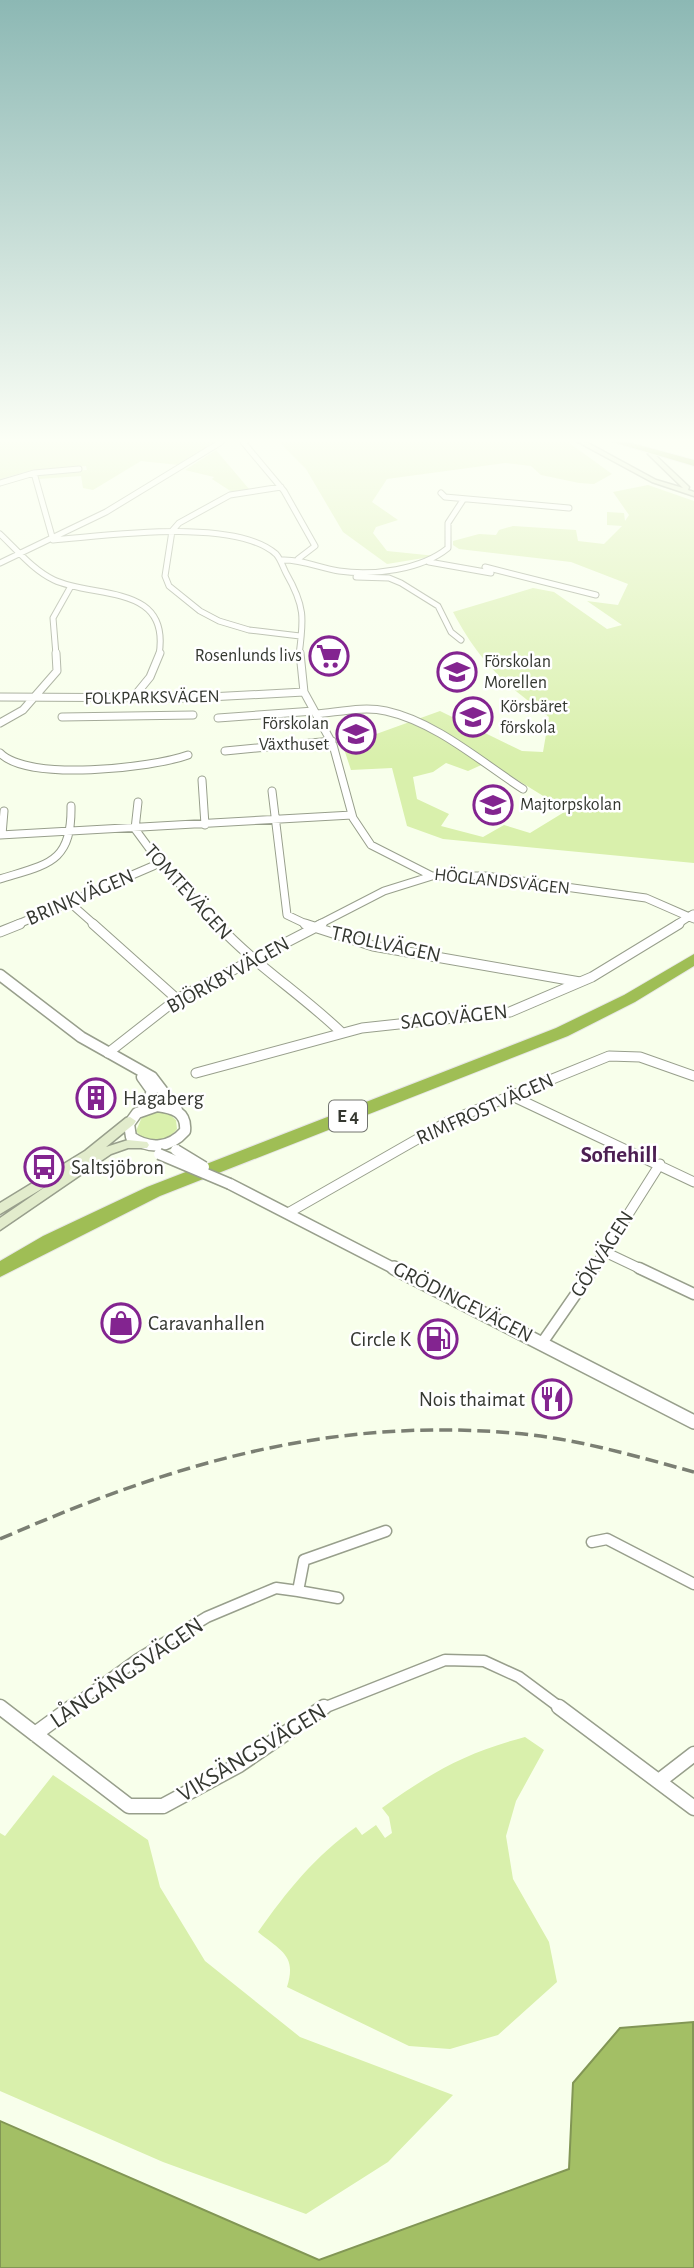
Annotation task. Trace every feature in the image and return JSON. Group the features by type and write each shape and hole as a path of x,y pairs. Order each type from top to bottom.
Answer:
{"highway":[{"name":"E 4","path":"0,1257 108,1199 197,1161 499,1049 585,1011 694,947"},
{"name":"E 4","path":"0,1270 114,1209 208,1168 509,1055 595,1017 694,959"}],"main road":[{"path":"0,1209 89,1154 130,1121"},
{"path":"0,1225 107,1151 128,1144 146,1145"}],"street":[{"path":"16,548 52,580 135,598 147,606 156,619 161,653 147,682 132,699"},
{"path":"0,563 32,548"},
{"path":"169,548 166,580 169,586 200,611 249,630 300,636"},
{"path":"261,548 281,560 298,559 324,568 354,572 428,562 531,584 536,581"},
{"path":"298,559 313,548"},
{"path":"428,562 448,548"},
{"name":"HÖGLANDSVÄGEN","path":"281,560 301,599 304,619 299,662 304,692 332,741 343,772 352,815 371,845 432,876 485,876 646,898 693,916"},
{"path":"485,567 596,595"},
{"path":"354,572 357,577 389,578 429,600 438,606 451,632 461,640"},
{"path":"0,723 23,710 57,671 50,630 63,596 71,586"},
{"name":"FOLKPARKSVÄGEN","path":"0,698 132,699 304,692"},
{"path":"115,716 117,699"},
{"path":"218,718 376,710 391,712 419,725 523,789"},
{"path":"62,717 193,715"},
{"path":"225,751 332,741"},
{"path":"0,753 15,764 74,768 151,763 188,755"},
{"path":"202,780 205,825"},
{"path":"272,792 276,820"},
{"path":"135,829 138,802"},
{"path":"0,878 33,868 54,857 66,846 71,832 71,806"},
{"path":"4,811 1,835 352,815"},
{"name":"TROLLVÄGEN","path":"276,820 287,915 314,929 373,946 582,982"},
{"name":"TOMTEVÄGEN","path":"135,829 160,863 253,960 313,1005 341,1032"},
{"name":"BRINKVÄGEN","path":"0,932 160,863"},
{"name":"BJÖRKBYVÄGEN","path":"108,1053 177,999 384,891 432,876"},
{"path":"69,902 177,999"},
{"name":"SAGOVÄGEN","path":"196,1073 341,1032 386,1024 489,1017 526,1007 619,964 693,916"},
{"path":"0,975 40,1008 129,1066 152,1077 186,1124 176,1145 146,1145"},
{"name":"RIMFROSTVÄGEN","path":"288,1213 407,1143 510,1095 609,1056 640,1057 694,1076"},
{"path":"129,1066 150,1085 150,1099 145,1109"},
{"path":"510,1095 694,1182"},
{"path":"130,1121 145,1109 157,1106 177,1110"},
{"name":"GRÖDINGEVÄGEN","path":"130,1121 128,1128 131,1137 159,1154 230,1184 288,1213 694,1422"},
{"name":"GRÖDINGEVÄGEN","path":"176,1145 230,1184"},
{"name":"GÖKVÄGEN","path":"542,1343 605,1252 660,1164"},
{"path":"605,1252 694,1294"},
{"path":"298,1591 304,1560 386,1531"},
{"path":"592,1542 607,1539 694,1584"},
{"name":"LÅNGÄNGSVÄGEN","path":"35,1734 138,1659 207,1617 276,1588 338,1598"},
{"name":"VIKSÄNGSVÄGEN","path":"0,1707 129,1806 163,1806 239,1765 322,1708 445,1660 484,1661 519,1677 694,1808"},
{"path":"659,1781 694,1755"}],"shaded area":[{"path":"365,548 385,548 387,551 436,556 387,564"},
{"path":"694,548 694,863 443,839 407,826 392,768 351,770 343,746 440,711 522,751 543,752 549,717 483,659 453,612 533,588 554,592 607,629 622,625 587,601 618,605 628,584 571,562 459,549","holes":["488,762 566,811 530,833 504,825 483,837 441,826 449,814 417,799 413,777 433,772 446,763 468,771"]},
{"path":"154,1112 168,1113 176,1120 177,1129 173,1134 156,1140 140,1136 136,1131 142,1117"},
{"path":"525,1737 544,1750 516,1801 506,1836 513,1879 549,1942 557,1982 498,2035 450,2049 409,2046 287,1987 290,1968 285,1955 258,1932 291,1888 315,1862 356,1827 362,1835 376,1825 385,1838 392,1833 389,1817 382,1808 450,1765 484,1750"},
{"path":"53,1775 148,1840 160,1887 205,1961 300,2037 453,2095 388,2162 306,2214 163,2162 0,2091 0,1833 5,1836"},
{"path":"693,2022 694,2268 0,2268 0,2121 319,2260 569,2169 573,2083 620,2028"}],"railway":[{"path":"0,1539 125,1489 187,1469 250,1452 377,1432 444,1430 536,1435 605,1448 694,1472"}],"place":[{"name":"Rosenlunds livs","path":"329,656"},
{"name":"Förskolan Morellen","path":"457,672"},
{"name":"Körsbäret förskola","path":"473,717"},
{"name":"Förskolan Växthuset","path":"356,734"},
{"name":"Majtorpskolan","path":"493,805"},
{"name":"Hagaberg","path":"96,1098"},
{"name":"Saltsjöbron","path":"44,1167"},
{"name":"Caravanhallen","path":"121,1323"},
{"name":"Circle K","path":"438,1339"},
{"name":"Nois thaimat","path":"552,1399"}],"district":[{"name":"Sofiehill","path":"619,1155"}]}
